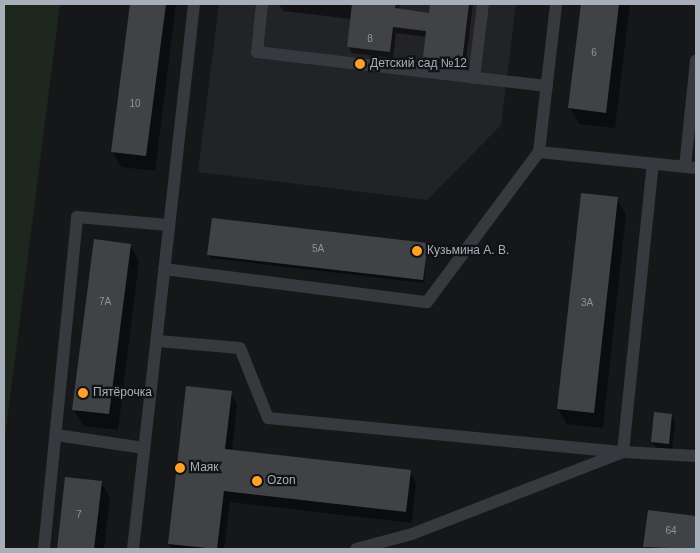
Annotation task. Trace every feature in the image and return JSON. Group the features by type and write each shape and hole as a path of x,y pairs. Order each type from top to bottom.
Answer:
{"lane":[{"path":"133,549 158,341 168,225 194,4"},
{"path":"262,4 257,52 547,86"},
{"path":"474,78 483,4"},
{"path":"164,269 427,302 539,152 556,4"},
{"path":"539,152 691,167 696,61"},
{"path":"622,452 653,164"},
{"path":"44,549 77,217 168,225"},
{"path":"158,341 240,348 268,418 622,452 696,456"},
{"path":"56,435 144,448"},
{"path":"356,549 412,534 622,452"}],"shaded area":[{"path":"4,4 60,4 4,445"},
{"name":"Детский сад №12","path":"219,4 516,4 501,125 427,200 198,172"}],"building":[{"path":"130,4 166,4 146,156 111,152"},
{"path":"352,4 396,4 395,8 429,13 430,4 469,4 462,62 423,57 426,31 393,27 390,52 347,47"},
{"path":"581,4 619,4 606,113 568,108"},
{"path":"581,193 618,197 594,413 557,409"},
{"path":"212,218 428,243 423,280 207,255"},
{"path":"94,239 131,244 109,414 72,410"},
{"path":"186,386 232,391 225,449 411,470 406,512 224,491 217,549 168,544"},
{"path":"654,412 672,414 669,444 651,442"},
{"path":"65,477 102,481 94,549 57,549"},
{"path":"648,510 696,516 696,549 643,547"}],"place":[{"name":"Детский сад №12","path":"360,64"},
{"name":"Кузьмина А. В.","path":"417,251"},
{"name":"Пятёрочка","path":"83,393"},
{"name":"Маяк","path":"180,468"},
{"name":"Ozon","path":"257,481"}]}
